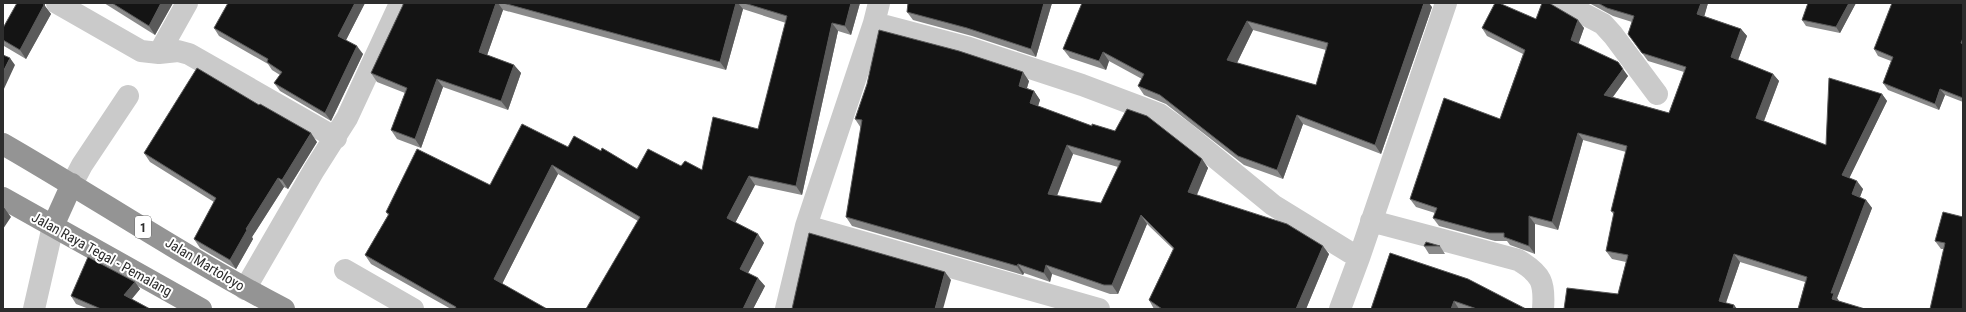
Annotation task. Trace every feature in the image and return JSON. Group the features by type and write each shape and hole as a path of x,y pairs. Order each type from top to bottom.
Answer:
{"highway":[{"name":"Jalan Martoloyo","path":"3,144 245,289 284,309"},
{"path":"53,226 72,184"},
{"name":"Jalan Raya Tegal - Pemalang","path":"3,198 201,309"}],"street":[{"path":"57,3 141,51 159,53 178,51 189,54 336,138"},
{"path":"159,53 187,3"},
{"path":"1340,309 1359,258 1446,3"},
{"path":"1563,3 1603,24 1657,94"},
{"path":"245,289 314,170 336,138 347,118 398,8"},
{"path":"786,309 806,226 876,13 969,48 1082,85 1159,114 1185,133 1273,205 1359,258"},
{"path":"72,184 82,165 128,96"},
{"path":"1371,221 1518,260 1532,268 1541,280 1544,292 1543,309"},
{"path":"34,309 53,226"},
{"path":"806,226 1099,309"},
{"path":"345,270 413,309"}],"building":[{"path":"17,3 43,3 44,5 20,50 3,40 3,28"},
{"path":"112,3 161,3 149,26"},
{"path":"228,3 355,3 338,36 357,46 325,113 274,83 282,72 267,62 268,59 214,28"},
{"path":"403,3 496,3 479,52 514,65 501,101 437,79 415,139 391,130 407,88 371,73"},
{"path":"503,3 736,3 720,62"},
{"path":"744,3 851,3 845,26 832,23 796,186 749,176 727,218 758,234 740,269 758,278 743,309 586,309 640,217 552,165 494,279 547,309 455,309 456,307 365,255 389,214 386,212 417,149 490,185 522,124 568,147 574,136 601,151 602,148 637,169 648,149 681,166 685,161 702,170 713,117 758,129 787,16"},
{"path":"908,3 1044,3 1031,49 967,28 907,12"},
{"path":"1082,3 1424,3 1375,145 1297,115 1277,170 1238,156 1160,95 1138,86 1144,74 1103,52 1099,61 1063,49","holes":["1247,21 1328,43 1316,85 1227,60"]},
{"path":"1495,3 1499,3 1536,19 1542,3 1549,3 1578,20 1571,40 1618,62 1623,69 1604,95 1669,113 1686,67 1642,53 1628,34 1634,16 1607,8 1598,3 1701,3 1697,14 1741,29 1731,57 1773,74 1756,118 1826,145 1829,78 1882,94 1842,175 1857,181 1852,194 1866,200 1831,293 1834,293 1832,299 1865,309 1798,309 1807,277 1734,254 1719,301 1734,305 1733,309 1564,309 1567,288 1618,294 1628,255 1606,251 1614,212 1611,211 1627,146 1578,133 1552,222 1529,216 1529,246 1504,237 1504,233 1489,233 1433,218 1437,208 1410,199 1444,98 1500,119 1525,50 1482,28"},
{"path":"1808,3 1849,3 1836,27 1802,20"},
{"path":"1892,3 1963,3 1963,38 1961,43 1963,44 1963,98 1940,89 1935,104 1883,83 1893,57 1874,49"},
{"path":"879,30 959,51 1023,72 1019,86 1034,91 1030,103 1092,126 1092,124 1115,131 1127,109 1147,116 1202,159 1188,192 1287,224 1323,246 1296,309 1162,309 1149,300 1174,248 1141,215 1112,285 1104,285 1046,265 1044,273 1018,264 1017,266 846,217 862,120 855,119 867,84","holes":["1067,145 1121,161 1101,203 1048,194"]},
{"path":"3,55 10,58 3,72"},
{"path":"197,68 259,105 260,104 311,133 282,180 278,178 246,229 247,230 230,260 194,239 216,198 144,153"},
{"path":"1943,212 1963,217 1963,309 1930,309 1945,243 1935,241"},
{"path":"809,233 945,272 935,309 792,309"},
{"path":"1426,242 1440,246 1424,246"},
{"path":"1390,253 1468,279 1526,309 1477,309 1454,301 1451,309 1371,309"},
{"path":"88,257 135,282 124,295 150,309 101,309 71,296"}]}
